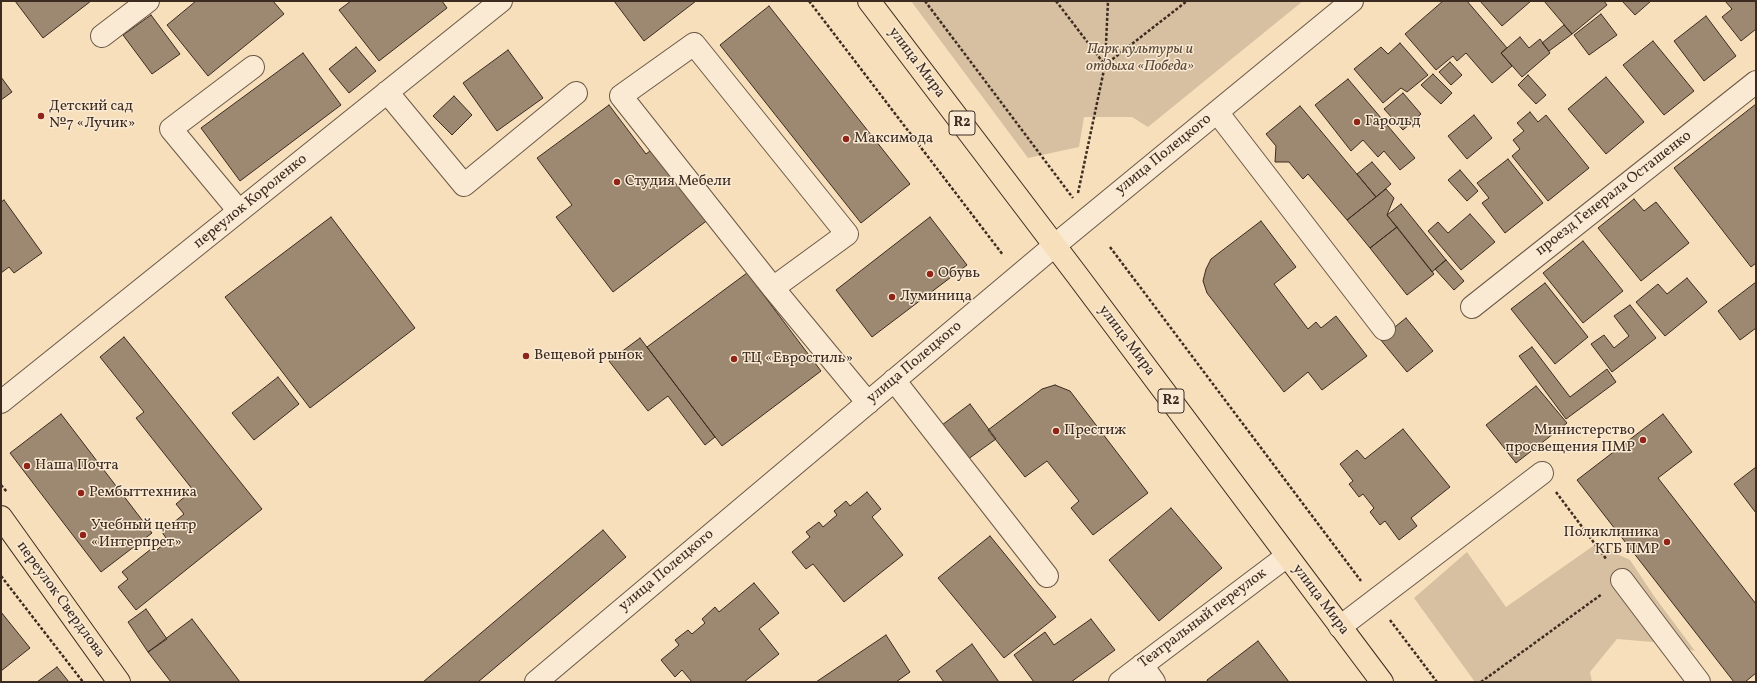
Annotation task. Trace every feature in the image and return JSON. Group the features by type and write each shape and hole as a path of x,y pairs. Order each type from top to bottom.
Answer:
{"main road":[{"name":"улица Мира","path":"869,1 1382,682"},
{"name":"переулок Свердлова","path":"1,517 119,682"}],"street":[{"path":"102,36 148,1"},
{"name":"переулок Короленко","path":"1,402 501,1"},
{"name":"улица Полецкого","path":"536,682 1054,246 1352,1"},
{"path":"773,288 847,234 694,44 621,96 773,288 868,403"},
{"path":"239,211 171,129 253,67"},
{"name":"проезд Генерала Осташенко","path":"1472,307 1756,82"},
{"path":"388,92 464,185 576,93"},
{"path":"1217,112 1384,329"},
{"path":"894,380 1047,576"},
{"path":"1340,627 1542,473"},
{"name":"Театральный переулок","path":"1120,682 1148,674 1286,556"},
{"path":"1622,580 1699,682"}],"path":[{"path":"808,1 1003,255"},
{"path":"925,1 1076,202 1105,65 1108,1"},
{"path":"1056,1 1105,65"},
{"path":"1105,65 1187,1"},
{"path":"1110,247 1437,682"},
{"path":"1481,682 1622,580 1542,473"},
{"path":"1,576 83,682"}],"green space":[{"name":"Парк культуры и отдыха «Победа»","path":"911,1 1303,1 1148,127 1132,117 1084,117 1079,147 1028,158"},
{"path":"1596,544 1630,560 1654,596 1695,651 1665,643 1617,639 1590,672 1592,682 1475,682 1414,598 1467,552 1506,607"}],"building":[{"path":"15,1 91,1 43,38"},
{"path":"196,1 273,1 284,14 208,76 167,25"},
{"path":"351,1 442,1 447,8 379,61 339,10"},
{"path":"614,1 696,1 644,41"},
{"path":"1443,1 1467,1 1507,48 1501,53 1512,66 1492,83 1466,53 1457,61 1453,56 1436,70 1405,34"},
{"path":"1480,1 1531,1 1502,26"},
{"path":"1544,1 1604,1 1607,5 1572,34"},
{"path":"1622,1 1651,1 1635,15"},
{"path":"1725,1 1756,1 1756,29 1741,41 1722,17 1732,9"},
{"path":"769,6 910,184 861,223 720,45"},
{"path":"1601,14 1617,35 1589,55 1574,35"},
{"path":"151,15 180,54 152,74 123,35"},
{"path":"1706,16 1736,56 1704,81 1674,41"},
{"path":"1564,25 1572,34 1549,51 1542,43"},
{"path":"1520,37 1529,48 1540,39 1550,53 1522,77 1501,53"},
{"path":"1653,41 1694,91 1664,115 1623,65"},
{"path":"1400,43 1428,75 1407,92 1401,88 1383,103 1354,69 1381,47 1388,54"},
{"path":"356,47 376,71 349,93 329,69"},
{"path":"508,50 543,98 497,131 463,83"},
{"path":"303,53 341,105 240,181 201,128"},
{"path":"1450,62 1462,75 1451,85 1439,72"},
{"path":"1433,74 1452,93 1441,104 1421,85"},
{"path":"1528,75 1546,95 1536,104 1518,85"},
{"path":"1,77 12,92 1,100"},
{"path":"1606,77 1644,122 1606,154 1568,109"},
{"name":"Гарольд","path":"1348,79 1415,158 1400,170 1384,151 1378,157 1363,140 1351,151 1315,105"},
{"path":"1403,93 1421,114 1403,130 1384,109"},
{"path":"454,96 472,115 452,135 433,116"},
{"path":"1756,104 1756,263 1751,267 1674,168"},
{"name":"Студия Мебели","path":"609,105 646,154 654,148 709,219 613,292 556,217 572,205 537,158"},
{"path":"1300,106 1376,197 1347,220 1308,174 1303,179 1289,162 1275,162 1276,146 1266,134"},
{"path":"1530,112 1538,122 1546,115 1589,168 1548,201 1512,156 1520,149 1513,140 1524,131 1517,123"},
{"path":"1474,115 1492,138 1467,159 1448,136"},
{"path":"1508,159 1543,203 1505,233 1482,203 1489,198 1477,183"},
{"path":"1372,162 1391,184 1376,197 1357,174"},
{"path":"1460,170 1478,191 1467,201 1448,180"},
{"path":"1386,189 1394,198 1387,215 1397,227 1370,248 1347,220"},
{"path":"1634,199 1644,211 1656,202 1689,243 1641,281 1598,228"},
{"path":"4,200 42,253 14,273 9,267 1,273 1,202"},
{"path":"1401,204 1446,260 1432,272 1387,215"},
{"path":"1470,214 1495,242 1461,270 1428,231 1438,222 1448,233"},
{"path":"331,217 415,328 310,408 225,297"},
{"path":"930,217 967,265 872,337 836,290"},
{"path":"1261,221 1296,267 1274,284 1308,329 1316,322 1321,328 1336,316 1367,356 1322,390 1308,372 1284,392 1207,293 1203,281 1206,269 1211,259"},
{"path":"1397,227 1434,274 1407,295 1370,248"},
{"path":"1583,241 1623,291 1583,323 1543,273"},
{"path":"1446,260 1464,281 1454,290 1435,269"},
{"name":"ТЦ «Евростиль»","path":"747,273 821,371 722,446 647,347"},
{"path":"1687,278 1707,302 1665,336 1636,302 1658,284 1667,294"},
{"path":"1756,282 1756,328 1740,340 1718,311"},
{"path":"1545,283 1588,337 1555,364 1511,309"},
{"path":"1630,305 1656,338 1612,372 1591,344 1604,335 1614,348 1629,336 1614,316"},
{"path":"1406,318 1433,351 1407,372 1380,339"},
{"path":"124,337 262,509 136,610 118,587 128,579 122,572 151,549 154,552 168,541 162,532 184,514 176,504 193,490 136,418 144,412 100,357"},
{"path":"640,338 715,437 705,445 668,396 648,411 609,361"},
{"path":"1532,347 1570,397 1607,369 1616,382 1566,419 1519,356"},
{"path":"278,377 299,404 254,440 232,413"},
{"path":"1055,385 1070,391 1148,493 1093,535 1071,508 1079,501 1047,461 1025,477 988,430 1042,389"},
{"path":"1536,386 1567,423 1516,463 1486,425"},
{"path":"970,404 996,439 964,462 938,428"},
{"name":"Рембыттехника","path":"61,414 152,533 101,572 10,453"},
{"name":"Поликлиника КГБ ПМР","path":"1663,414 1692,452 1658,478 1756,604 1756,673 1745,682 1734,682 1577,480"},
{"path":"1403,429 1450,487 1411,518 1417,526 1399,540 1385,521 1380,525 1370,512 1374,508 1363,494 1359,497 1349,484 1353,481 1340,464 1357,450 1365,459"},
{"path":"1756,467 1756,513 1734,484"},
{"path":"867,492 881,509 872,517 903,555 844,602 813,564 806,569 792,552 810,537 806,532 819,522 823,527 837,515 834,511 846,501 850,506"},
{"path":"1171,508 1222,568 1159,621 1109,560"},
{"path":"603,530 626,557 478,682 423,682"},
{"path":"990,536 1056,617 1004,658 938,578"},
{"path":"754,583 779,613 759,629 779,654 744,682 692,682 682,670 675,677 661,660 679,645 675,640 688,630 692,634 705,623 702,619 715,607 719,612"},
{"path":"146,609 167,639 148,652 128,622"},
{"path":"1,612 30,648 1,671"},
{"path":"192,619 240,682 171,682 148,652"},
{"path":"1091,619 1115,650 1071,682 1034,682 1014,655 1045,632 1054,645"},
{"path":"886,635 910,672 896,682 816,682"},
{"path":"1258,641 1289,682 1208,682 1207,680"},
{"path":"972,644 999,682 944,682 936,671"},
{"path":"57,667 69,682 37,682"}],"place":[{"name":"Детский сад №7 «Лучик»","path":"41,116"},
{"name":"Гарольд","path":"1357,122"},
{"name":"Максимода","path":"846,139"},
{"name":"Студия Мебели","path":"617,182"},
{"name":"Обувь","path":"930,274"},
{"name":"Луминица","path":"892,297"},
{"name":"Вещевой рынок","path":"526,356"},
{"name":"ТЦ «Евростиль»","path":"734,359"},
{"name":"Престиж","path":"1056,431"},
{"name":"Министерство просвещения ПМР","path":"1643,440"},
{"name":"Наша Почта","path":"27,466"},
{"name":"Рембыттехника","path":"81,493"},
{"name":"Учебный центр «Интерпрет»","path":"83,535"},
{"name":"Поликлиника КГБ ПМР","path":"1667,542"}]}
